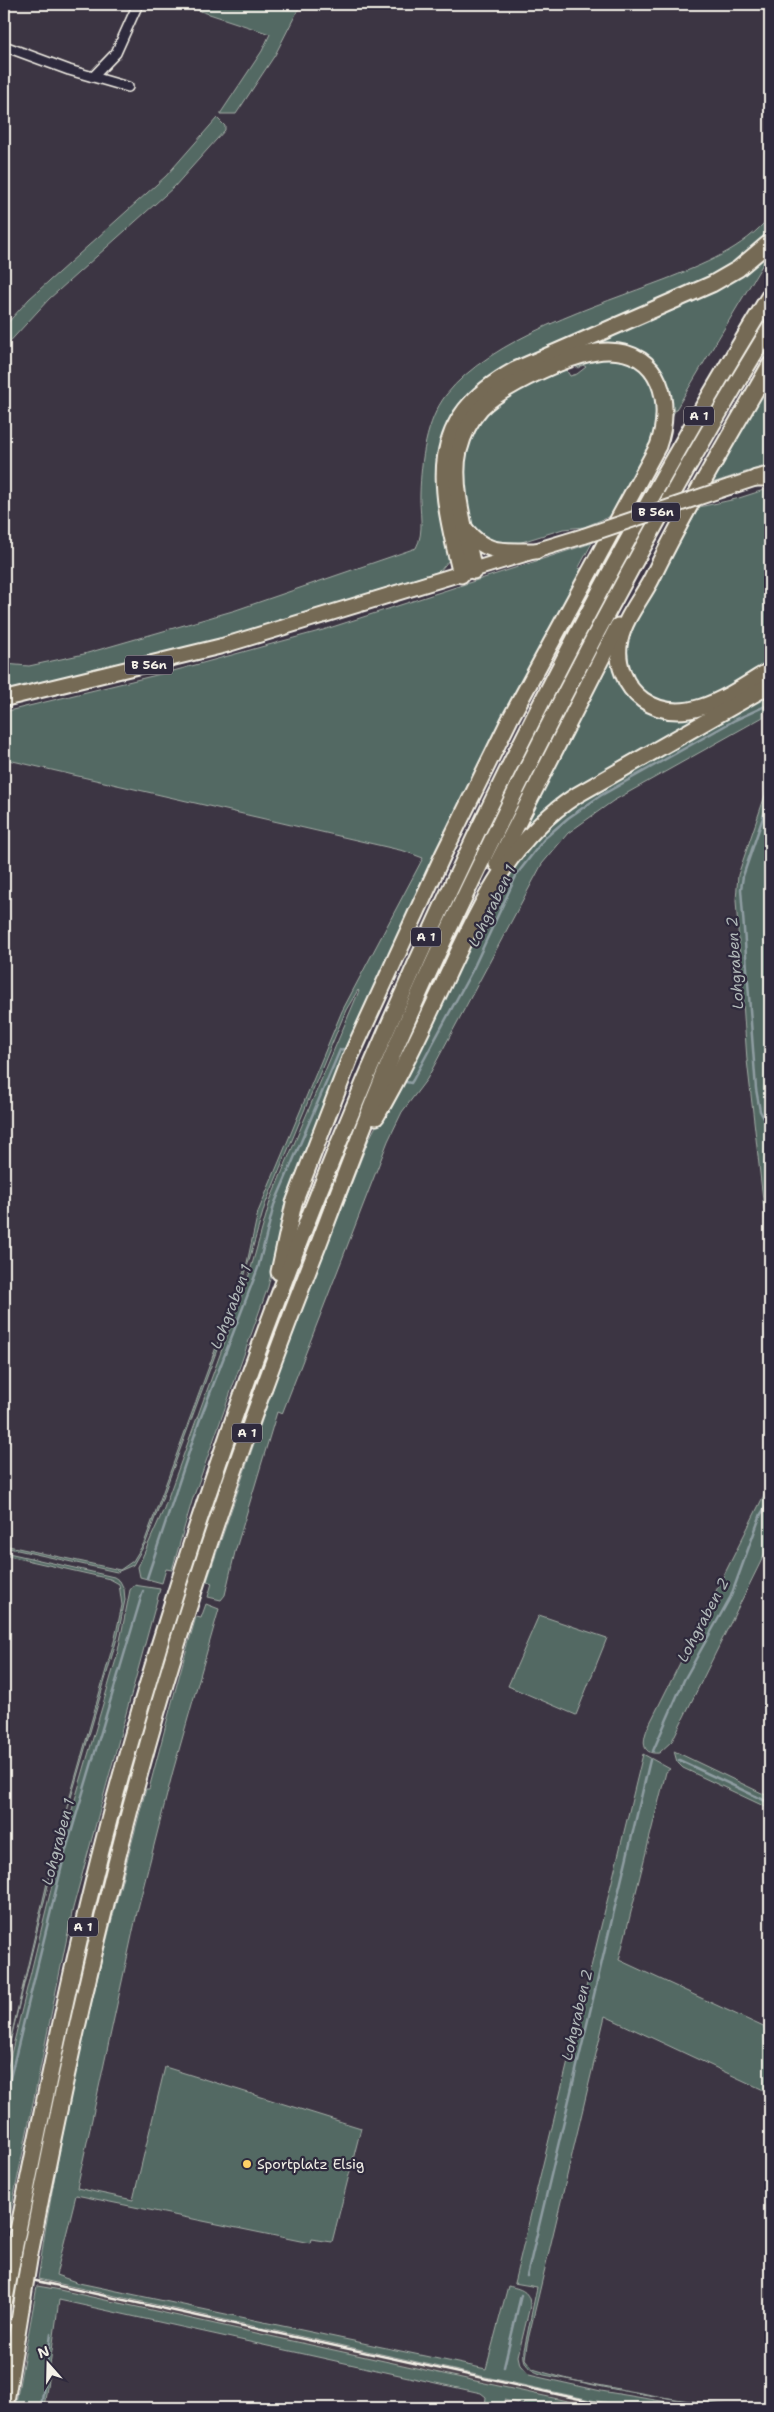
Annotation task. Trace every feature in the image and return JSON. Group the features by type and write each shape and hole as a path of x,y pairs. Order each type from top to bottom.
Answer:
{"highway":[{"path":"468,573 446,504 445,458 456,422 469,403 488,386 515,370 712,284 738,269 770,242"},
{"path":"749,329 770,285"},
{"name":"A 1","path":"4,2305 53,2056 93,1883 123,1769 181,1573 268,1319 374,1054 470,843 526,730 611,568 770,295"},
{"name":"A 1","path":"5,2408 30,2254 58,2116 110,1887 140,1774 198,1578 269,1369 354,1152 423,985 541,738 626,577 770,328"},
{"path":"268,1319 294,1203 350,1058 443,855 510,719 658,446 665,424 665,399 659,381 648,367 624,353 608,351 588,354 513,385 482,407 469,424 458,453 458,486 466,530 468,573"},
{"path":"770,365 662,555 627,621 620,641 619,658 622,671 634,692 646,702 661,709 687,711 720,699 770,670"},
{"path":"466,530 477,542 492,550 536,551"},
{"path":"354,1152 401,1074 472,923 494,870 560,737 616,629 662,555"},
{"path":"472,923 513,854 550,815 591,787 770,685"}],"main road":[{"name":"B 56n","path":"4,699 222,646 468,573 766,476"}],"street":[{"path":"93,77 116,53 138,4"},
{"path":"4,46 128,87"}],"shaded area":[{"path":"38,2279 527,2386 644,2408 588,2406 37,2286"}],"green space":[{"path":"179,4 301,4 275,55 236,114 220,114 262,51 270,34"},
{"path":"217,118 225,126 225,130 174,187 49,299 4,348 4,327 29,299 166,176"},
{"path":"770,216 770,235 739,263 470,395 450,555 449,560 440,571 227,637 4,691 4,664 29,666 84,654 236,610 416,548 421,528 420,500 423,455 429,429 439,405 466,375 490,356 517,340 578,312 722,255 748,238"},
{"path":"770,252 672,416 668,392 615,347 479,405 477,401"},
{"path":"622,358 643,370 658,391 655,438 611,516 584,527 563,529 509,546 494,546 470,526 462,465 473,427 500,398 565,368 570,376 577,374 586,367 583,365 578,368 575,366 583,359"},
{"path":"770,376 770,464 709,484"},
{"path":"770,488 770,665 712,698 672,706 642,693 626,667 626,636 679,536 684,535 699,507 736,499"},
{"path":"592,543 578,569 585,567 483,755 443,840 284,1219 268,1287 192,1501 172,1570 166,1569 162,1583 140,1577 138,1567 163,1511 249,1275 271,1198 358,990 346,1010 265,1205 245,1274 146,1542 133,1565 117,1572 4,1547 4,1545 120,1570 133,1561 144,1543 247,1263 258,1212 342,1011 423,858 404,851 4,759 4,712 177,670 323,630"},
{"path":"614,647 614,658 664,714 770,675 609,771 515,845"},
{"path":"770,692 770,709 763,712 763,717 613,801 568,833 542,864 427,1079 402,1112 388,1141 282,1414 277,1412 235,1552 225,1595 221,1600 208,1597 212,1583 207,1581 286,1350 369,1139 449,990 486,912 513,863 560,813"},
{"path":"770,781 770,1261 747,1060 736,900 738,875"},
{"path":"770,1483 770,1543 672,1741 659,1753 653,1753 646,1749 644,1745 648,1727"},
{"path":"4,1552 114,1577 120,1581 124,1589 125,1600 118,1635 61,1832 4,2067 54,1853 115,1638 122,1605 119,1584 110,1579 4,1555"},
{"path":"134,1585 160,1589 73,1908 4,2244 4,2083 62,1844 117,1656 130,1590"},
{"path":"206,1604 219,1609 173,1771 138,1908 77,2188 133,2200 165,2067 361,2128 332,2242 311,2239 310,2243 76,2195 56,2275 79,2283 486,2369 508,2286 524,2292 530,2301 518,2356 520,2365 529,2375 601,2391 703,2408 644,2408 591,2400 38,2279 47,2218 69,2103 105,1946 146,1789 149,1789 196,1617 201,1618"},
{"path":"539,1615 607,1638 576,1715 508,1686"},
{"path":"674,1751 770,1797 770,1809 683,1768 677,1762"},
{"path":"643,1754 670,1769 666,1772 619,1960 770,2030 770,2093 605,2016 525,2359 533,2369 578,2381 544,2375 528,2367 524,2360 524,2350 537,2287 514,2283"},
{"path":"37,2286 599,2408 540,2408 504,2400 503,2408 485,2408 486,2397 481,2393 59,2300 44,2408 15,2408"},
{"path":"578,2381 668,2398 613,2389"},
{"path":"668,2398 695,2402 750,2408 706,2405"}],"waterway":[{"name":"Lohgraben 1","path":"406,1082 411,1083 413,1080 473,969 517,874 545,838 568,818 600,796 735,720 770,704"},
{"name":"Lohgraben 2","path":"770,797 743,876 741,889 756,1089 760,1111 770,1130"},
{"name":"Lohgraben 1","path":"147,1578 199,1422 258,1268 274,1205 340,1050 343,1049"},
{"name":"Lohgraben 2","path":"653,1751 684,1680 731,1596 761,1514 770,1500"},
{"name":"Lohgraben 1","path":"4,2103 65,1853 143,1591"},
{"name":"Lohgraben 2","path":"527,2276 650,1760"},
{"path":"679,1760 770,1803"},
{"name":"Lohgraben 2","path":"504,2367 521,2295"},
{"path":"41,2408 51,2334"}],"railway":[{"path":"4,2274 621,2408"}],"place":[{"name":"Sportplatz Elsig","path":"247,2164"}]}
